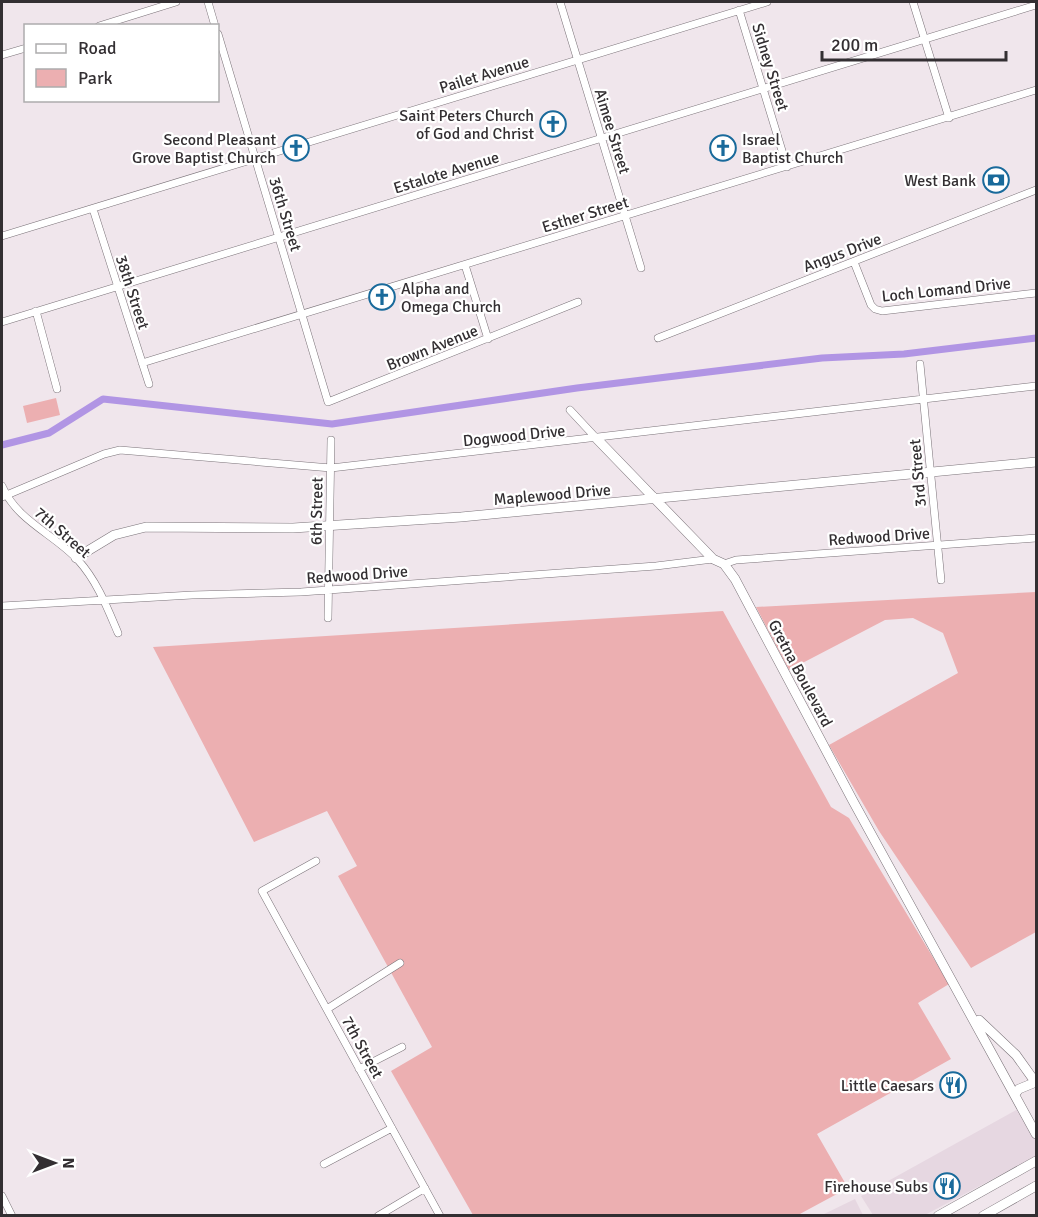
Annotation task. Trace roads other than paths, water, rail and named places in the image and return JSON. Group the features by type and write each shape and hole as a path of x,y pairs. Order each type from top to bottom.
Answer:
{"street":[{"path":"105,24 176,2"},
{"path":"208,2 214,24"},
{"name":"Aimee Street","path":"560,2 641,268"},
{"name":"Pailet Avenue","path":"2,236 767,2"},
{"path":"913,2 949,118"},
{"name":"Estalote Avenue","path":"2,322 1036,5"},
{"name":"Sidney Street","path":"740,10 787,166"},
{"name":"36th Street","path":"219,37 328,402"},
{"path":"2,55 24,49"},
{"name":"Esther Street","path":"142,363 1036,90"},
{"name":"Angus Drive","path":"658,338 1036,190"},
{"name":"38th Street","path":"93,209 148,384"},
{"name":"Loch Lomand Drive","path":"854,262 871,305 882,311 1036,292"},
{"path":"465,265 488,339"},
{"name":"Brown Avenue","path":"328,402 578,302"},
{"path":"36,311 57,388"},
{"name":"3rd Street","path":"920,364 941,580"},
{"name":"Dogwood Drive","path":"4,496 104,454 120,450 331,468 597,439 1036,386"},
{"path":"570,410 653,500 713,560 724,564"},
{"name":"6th Street","path":"328,618 331,440"},
{"name":"Maplewood Drive","path":"76,558 114,535 146,527 293,528 461,517 1036,462"},
{"name":"7th Street","path":"2,486 4,496 37,528 76,558 92,576 118,633"},
{"name":"Redwood Drive","path":"724,564 736,560 1036,538"},
{"name":"Redwood Drive","path":"2,606 328,590 713,560"},
{"name":"Gretna Boulevard","path":"724,564 735,579 852,801 958,988 1036,1134"},
{"name":"7th Street","path":"316,861 262,891 440,1215"},
{"path":"327,1009 400,963"},
{"name":"Gretna Boulevard","path":"958,988 985,1027 1016,1055 1036,1082"},
{"path":"359,1069 402,1047"},
{"path":"1015,1094 1019,1089 1036,1082"},
{"path":"324,1164 392,1128"},
{"path":"938,1215 1035,1164"},
{"path":"983,1215 1036,1186"},
{"path":"378,1215 425,1188"},
{"path":"2,1196 12,1215"}],"waterway":[{"path":"2,445 49,433 103,399 332,424 577,388 822,358 904,354 1036,338"}],"place":[{"name":"Saint Peters Church of God and Christ","path":"553,124"},
{"name":"Second Pleasant Grove Baptist Church","path":"296,148"},
{"name":"Israel Baptist Church","path":"723,148"},
{"name":"West Bank","path":"996,180"},
{"name":"Alpha and Omega Church","path":"382,297"},
{"name":"Little Caesars","path":"953,1085"},
{"name":"Firehouse Subs","path":"947,1186"}]}
